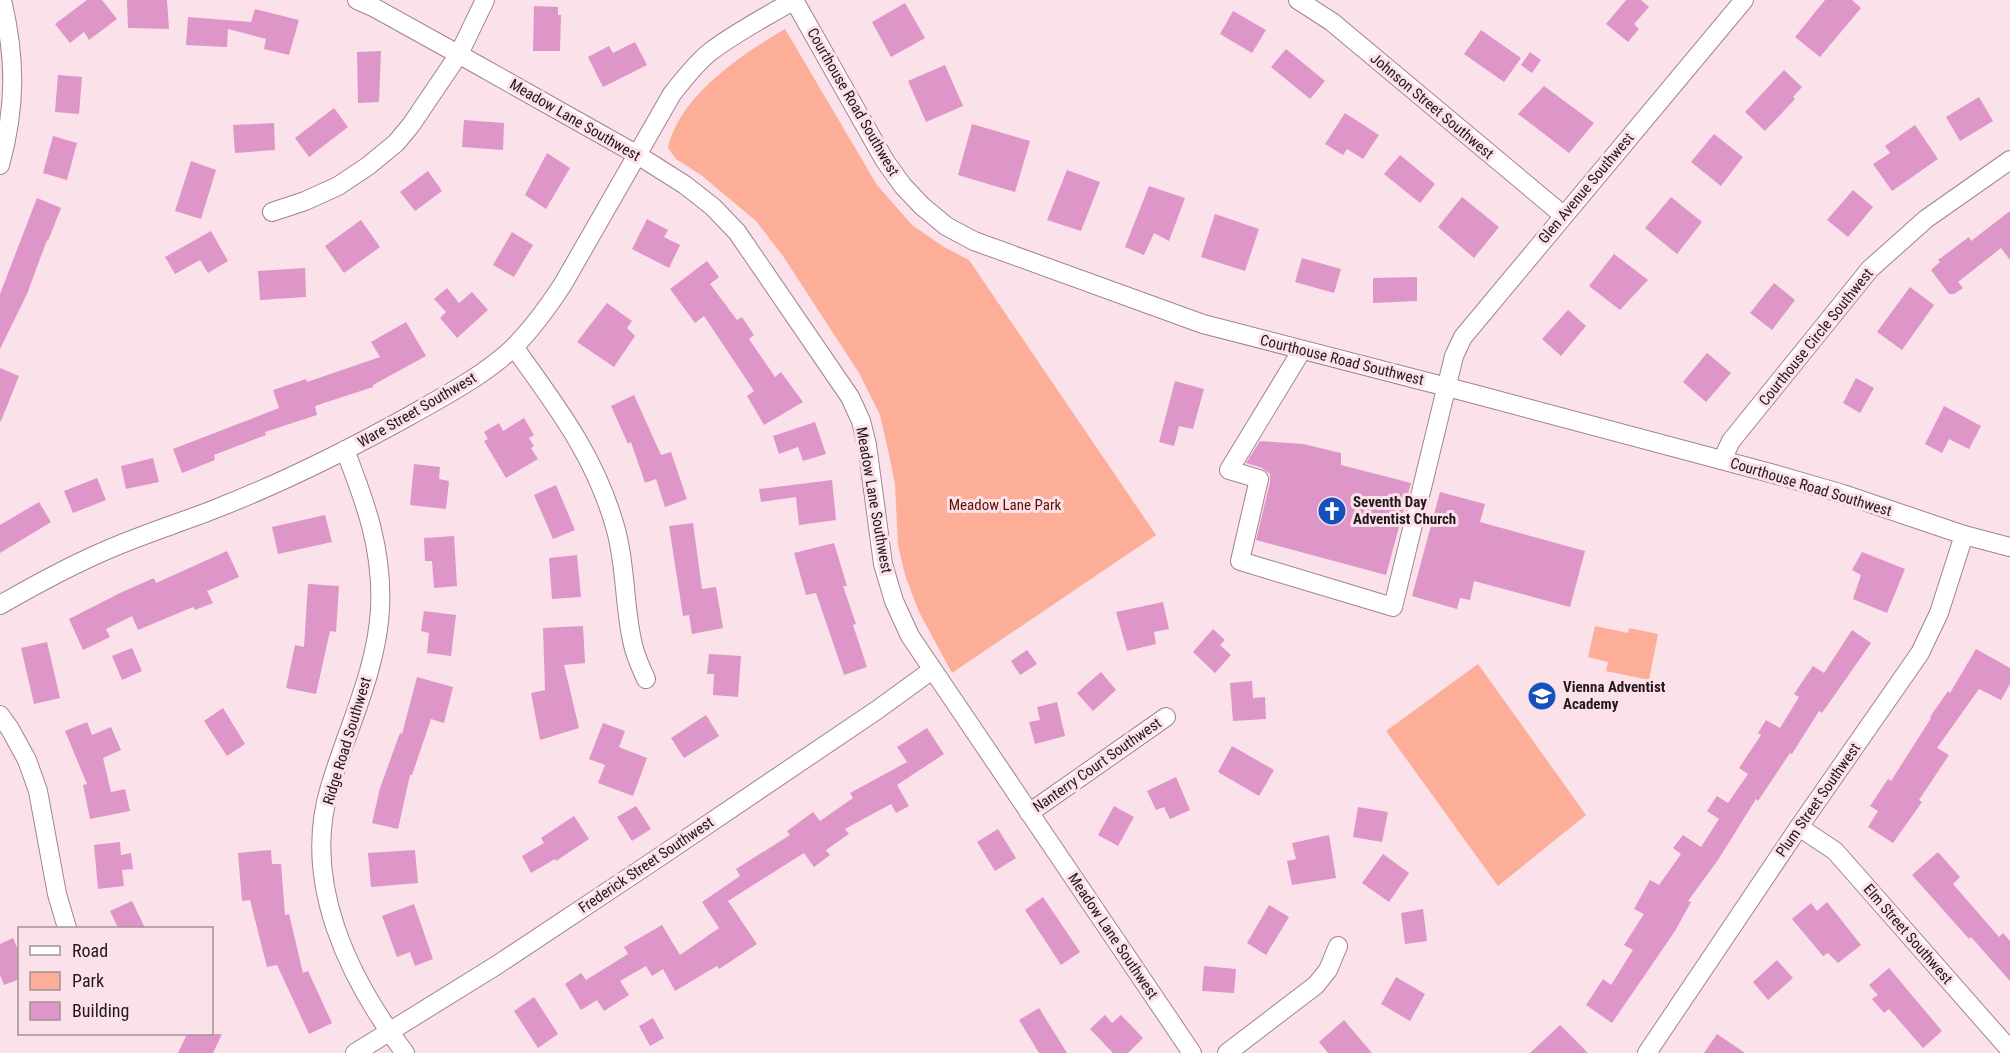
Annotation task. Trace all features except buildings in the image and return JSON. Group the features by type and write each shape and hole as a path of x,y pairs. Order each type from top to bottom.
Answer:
{"street":[{"path":"0,165 8,138 13,101 13,65 9,30 2,0"},
{"name":"Meadow Lane Southwest","path":"357,0 459,54 636,154 685,185 713,207 737,232 850,396 861,421 867,445 883,564 894,601 910,636 1192,1053"},
{"path":"272,212 305,201 338,186 368,166 396,143 411,125 459,54 485,0"},
{"name":"Ware Street Southwest","path":"0,605 46,579 102,552 217,508 345,450 462,387 492,366 514,347 543,314 563,284 672,94 710,53 734,35 794,0"},
{"name":"Courthouse Road Southwest","path":"794,0 885,161 909,193 946,226 974,241 1203,324 1722,460 1843,494 2010,548"},
{"name":"Johnson Street Southwest","path":"1298,0 1332,22 1563,216"},
{"name":"Glen Avenue Southwest","path":"1302,350 1229,470 1259,479 1240,561 1393,607 1454,356 1462,338 1739,2"},
{"name":"Courthouse Circle Southwest","path":"1722,460 1731,441 1870,269 1926,219 2010,160"},
{"path":"514,347 570,424 591,461 606,496 624,566 632,640 646,679"},
{"name":"Ridge Road Southwest","path":"345,450 368,508 376,540 380,576 380,610 376,643 329,790 323,823 322,855 325,889 332,920 343,950 388,1031 405,1053"},
{"name":"Plum Street Southwest","path":"1647,1053 1920,652 1939,614 1965,535"},
{"name":"Frederick Street Southwest","path":"355,1053 497,965 932,670"},
{"path":"0,715 27,760 38,791 57,894 67,927"},
{"name":"Nanterry Court Southwest","path":"1029,813 1166,717"},
{"name":"Elm Street Southwest","path":"1799,827 1835,851 2010,1050"},
{"path":"1227,1053 1316,985 1328,970 1338,946"}],"green space":[{"name":"Meadow Lane Park","path":"785,29 877,185 912,225 944,247 969,260 1156,535 952,673 919,612 905,575 898,545 895,484 880,415 859,373 783,256 756,221 701,175 676,159 668,148 674,129 685,111 714,78"},
{"path":"1595,626 1628,633 1629,628 1658,634 1649,680 1606,671 1608,662 1588,657"},
{"path":"1478,664 1586,815 1498,886 1386,731"}],"place":[{"name":"Seventh Day Adventist Church","path":"1332,511"},
{"name":"Vienna Adventist Academy","path":"1542,696"}]}
